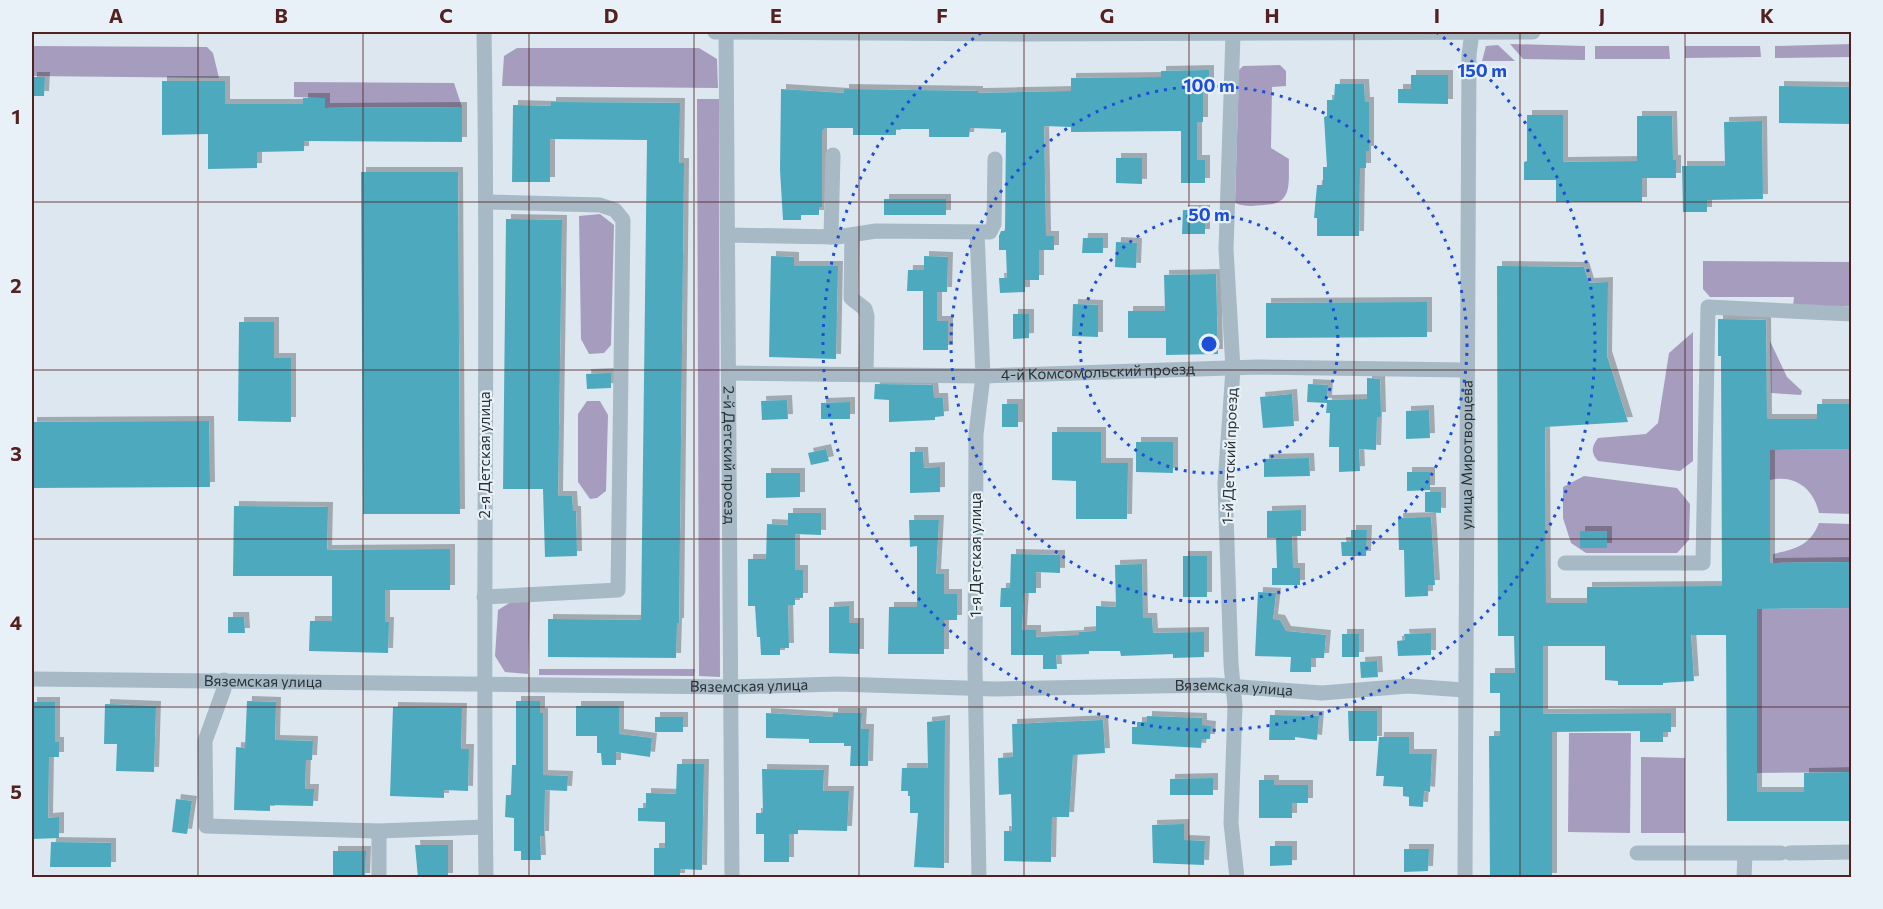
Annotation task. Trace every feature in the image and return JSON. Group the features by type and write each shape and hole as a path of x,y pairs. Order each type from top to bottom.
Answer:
{"street":[{"name":"2-я Детская улица","path":"484,32 487,202 483,683 486,878"},
{"path":"715,32 1533,32"},
{"name":"2-й Детский проезд","path":"726,32 732,878"},
{"name":"улица Миротворцева","path":"1465,878 1468,55 1472,32"},
{"name":"1-й Детский проезд","path":"1223,33 1226,249 1233,369 1225,484 1232,685 1235,706 1231,823 1237,878"},
{"path":"831,237 833,155"},
{"path":"728,235 831,237 876,231 990,232 993,229 995,159"},
{"path":"484,597 618,590 623,220 615,210 600,205 487,202"},
{"name":"1-я Детская улица","path":"977,232 983,376 976,434 979,878"},
{"path":"852,235 851,298 865,309 867,316 866,374"},
{"path":"1565,563 1703,563 1708,308 1851,314"},
{"name":"4-й Комсомольский проезд","path":"730,373 983,376 1233,369 1466,370"},
{"name":"Вяземская улица","path":"32,679 732,687 837,684 976,688 1232,685 1322,693 1408,686 1464,690"},
{"path":"224,680 224,689 205,741 206,826 379,831 485,827"},
{"path":"379,831 379,878"},
{"path":"1636,854 1851,852"},
{"path":"1744,878 1745,854"}],"shaded area":[{"path":"1510,44 1585,46 1585,60 1523,59"},
{"path":"1851,44 1851,57 1775,58 1775,46"},
{"path":"1498,45 1515,61 1482,61 1486,46"},
{"path":"32,46 207,47 213,53 219,78 32,76"},
{"path":"1595,46 1669,46 1670,59 1595,59"},
{"path":"1685,46 1760,46 1761,57 1685,58"},
{"path":"517,48 699,48 717,59 718,88 502,86 504,56"},
{"path":"1280,65 1286,71 1286,86 1272,87 1271,148 1289,159 1287,191 1280,201 1274,204 1246,206 1235,203 1239,70 1243,66"},
{"path":"294,82 454,83 462,107 325,108 324,98 294,97"},
{"path":"697,99 719,99 720,677 699,676"},
{"path":"600,214 614,225 611,345 604,353 589,354 581,339 579,216"},
{"path":"1703,261 1851,262 1851,306 1793,306 1794,297 1710,297 1703,289"},
{"path":"1693,332 1693,461 1680,471 1598,461 1593,450 1598,438 1646,434 1658,423 1669,353"},
{"path":"1770,341 1787,377 1802,391 1801,395 1771,393"},
{"path":"587,401 600,401 608,415 606,491 597,498 590,499 578,482 578,414"},
{"path":"1851,449 1851,514 1819,513 1813,497 1802,485 1788,479 1770,480 1770,456 1754,456 1754,450"},
{"path":"1584,476 1677,488 1690,504 1689,540 1677,553 1586,553 1571,543 1563,518 1563,487"},
{"path":"1819,523 1851,524 1851,562 1773,563 1773,554 1806,542"},
{"path":"511,602 530,602 528,674 505,672 495,656 498,610"},
{"path":"1851,608 1851,772 1757,773 1757,609"},
{"path":"539,669 695,669 694,676 539,675"},
{"path":"1569,733 1631,733 1630,833 1568,832"},
{"path":"1641,757 1685,758 1685,833 1641,833"}],"building":[{"path":"1209,70 1209,85 1203,85 1203,122 1197,122 1197,160 1205,160 1205,183 1181,183 1181,131 1071,132 1071,127 1044,126 1046,236 1054,236 1054,250 1039,250 1039,280 1025,280 1025,292 1000,293 999,278 1007,278 1006,250 999,250 999,236 1001,231 1005,231 1006,132 1001,133 1001,129 970,128 969,137 929,137 929,129 896,129 896,135 853,135 853,128 825,128 822,131 822,207 819,207 819,215 801,215 801,220 783,220 780,170 781,89 844,93 844,89 978,91 978,93 1071,91 1071,78 1161,77 1161,71"},
{"path":"1411,75 1448,75 1448,104 1398,103 1398,89 1411,89"},
{"path":"32,77 45,77 44,96 32,96"},
{"path":"162,81 225,81 225,104 303,104 303,98 325,98 325,108 462,107 462,142 304,141 304,151 257,152 257,168 208,169 208,134 162,135"},
{"path":"1335,84 1364,84 1365,102 1369,102 1369,151 1366,151 1366,168 1360,168 1359,236 1317,236 1317,218 1314,218 1317,185 1323,185 1323,167 1327,167 1324,117 1327,116 1327,100 1334,100"},
{"path":"1779,86 1851,87 1851,124 1779,123"},
{"path":"551,102 680,103 679,163 684,163 679,623 677,623 676,658 548,657 548,619 641,620 647,140 550,139 550,182 512,182 513,105 551,106"},
{"path":"1527,115 1563,115 1563,162 1637,161 1637,116 1672,116 1673,160 1676,160 1676,178 1642,178 1642,202 1556,202 1556,180 1524,180 1524,162 1527,161"},
{"path":"1762,121 1763,199 1707,200 1707,212 1683,212 1682,166 1725,166 1724,122"},
{"path":"1116,158 1142,158 1142,184 1116,183"},
{"path":"361,172 458,172 460,514 363,514"},
{"path":"884,199 946,199 946,215 884,215"},
{"path":"1183,210 1205,210 1205,234 1182,234"},
{"path":"506,219 562,220 558,496 572,496 573,511 576,511 577,556 545,557 543,489 503,489"},
{"path":"1083,238 1103,238 1103,253 1082,253"},
{"path":"1116,242 1137,243 1136,268 1115,267"},
{"path":"771,256 794,257 794,266 838,266 836,359 769,357"},
{"path":"924,256 948,257 947,292 937,292 937,321 948,321 948,350 923,350 923,291 907,291 908,270 924,270"},
{"path":"1497,266 1584,267 1589,283 1608,282 1607,356 1628,422 1545,427 1546,603 1587,603 1587,587 1722,586 1721,356 1718,356 1718,319 1766,320 1767,419 1817,419 1817,404 1851,404 1851,449 1770,450 1770,563 1851,562 1851,608 1757,609 1757,792 1804,792 1804,773 1851,772 1851,821 1727,821 1726,635 1691,635 1694,681 1663,683 1663,685 1618,685 1618,681 1605,680 1605,646 1543,646 1543,714 1671,713 1671,732 1663,732 1663,742 1640,742 1640,731 1552,732 1552,878 1490,878 1489,736 1500,736 1500,693 1490,693 1490,673 1515,673 1514,636 1498,636"},
{"path":"1216,274 1218,354 1166,355 1166,338 1128,338 1128,311 1165,311 1164,275"},
{"path":"1427,302 1427,337 1266,338 1266,303"},
{"path":"1073,304 1098,305 1098,337 1072,336"},
{"path":"1013,314 1029,314 1029,338 1013,339"},
{"path":"239,322 274,322 274,358 291,358 291,422 238,421"},
{"path":"611,373 611,388 587,389 586,374"},
{"path":"1367,378 1380,379 1381,417 1377,417 1376,450 1359,449 1360,471 1339,472 1339,447 1329,447 1330,413 1326,413 1327,403 1307,402 1308,384 1328,385 1327,400 1367,399"},
{"path":"875,384 933,385 934,398 943,398 944,416 935,417 935,420 889,422 889,400 874,399"},
{"path":"1292,394 1294,426 1263,428 1260,397"},
{"path":"787,400 788,419 762,420 761,401"},
{"path":"850,402 850,419 821,419 821,403"},
{"path":"1002,404 1018,404 1018,427 1002,427"},
{"path":"1429,410 1430,438 1406,439 1406,411"},
{"path":"209,421 210,487 32,488 32,422"},
{"path":"1052,432 1101,432 1101,463 1128,463 1127,519 1076,519 1076,481 1052,480"},
{"path":"1136,442 1173,442 1173,473 1136,472"},
{"path":"826,449 829,461 811,465 808,453"},
{"path":"910,452 923,452 924,468 940,467 940,492 910,493"},
{"path":"1309,458 1310,476 1264,477 1264,459"},
{"path":"1407,472 1430,472 1430,490 1407,491"},
{"path":"766,473 800,473 800,497 766,498"},
{"path":"1425,492 1441,492 1441,513 1425,512"},
{"path":"234,506 328,507 327,550 450,549 450,590 385,590 385,622 389,622 388,653 309,651 310,621 332,621 332,576 233,576"},
{"path":"1301,510 1301,536 1292,536 1293,568 1300,568 1300,585 1272,585 1272,568 1277,568 1276,538 1267,538 1267,511"},
{"path":"788,513 821,513 821,535 795,534 795,570 803,570 803,598 795,598 795,605 788,605 789,648 780,648 780,655 761,655 755,606 748,606 748,559 766,559 767,524 788,525"},
{"path":"1431,517 1435,585 1428,585 1428,596 1405,597 1404,550 1399,550 1398,518"},
{"path":"909,520 939,520 936,574 944,574 944,594 957,594 957,620 944,620 944,654 888,654 889,607 917,607 917,546 910,547"},
{"path":"1351,530 1367,530 1366,556 1342,556 1341,542 1351,542"},
{"path":"1580,531 1607,531 1607,548 1580,548"},
{"path":"1011,554 1060,555 1060,573 1036,572 1036,593 1024,593 1022,630 1036,630 1036,637 1079,635 1079,632 1096,631 1096,606 1116,607 1115,565 1142,564 1143,618 1152,618 1153,633 1204,632 1204,657 1173,658 1173,654 1121,656 1120,651 1089,651 1089,654 1056,655 1057,669 1043,669 1043,655 1011,655 1011,607 1000,607 1001,588 1010,588"},
{"path":"1183,556 1207,556 1207,597 1183,597"},
{"path":"1258,592 1276,593 1273,619 1280,620 1286,631 1326,635 1324,658 1311,658 1311,672 1290,672 1291,657 1255,656"},
{"path":"849,606 849,623 859,623 859,654 829,653 829,607"},
{"path":"228,617 244,617 245,633 228,633"},
{"path":"1431,633 1431,655 1398,656 1397,641 1405,640 1404,634"},
{"path":"1342,634 1359,634 1359,657 1342,657"},
{"path":"1377,661 1378,677 1361,678 1360,662"},
{"path":"247,701 276,702 275,740 313,741 312,760 306,760 305,789 314,789 313,806 270,805 270,811 234,810 236,747 245,748"},
{"path":"516,701 540,701 540,713 543,713 543,775 568,776 567,791 545,790 544,836 540,836 541,860 521,860 521,851 514,851 514,818 505,817 506,795 511,795 512,765 516,765"},
{"path":"32,702 55,702 55,742 59,742 59,757 49,757 48,818 59,817 59,838 32,839"},
{"path":"105,704 156,706 154,772 116,771 117,744 104,744"},
{"path":"576,706 619,706 619,734 652,738 650,757 616,752 616,765 602,765 601,753 597,753 597,736 576,736"},
{"path":"393,707 462,708 461,749 469,749 468,791 444,790 444,798 390,796"},
{"path":"1348,711 1377,711 1377,741 1349,741"},
{"path":"766,713 833,717 833,713 862,713 861,729 869,729 868,766 850,766 851,746 844,746 844,743 809,743 809,739 766,738"},
{"path":"1270,715 1319,716 1317,740 1295,737 1295,740 1269,740"},
{"path":"1147,716 1202,718 1202,725 1211,726 1210,739 1202,739 1201,748 1132,744 1132,727 1137,727 1137,722 1147,722"},
{"path":"655,717 683,717 683,732 655,732"},
{"path":"945,720 944,868 914,867 918,813 910,813 908,791 901,791 902,768 928,768 927,722"},
{"path":"1103,720 1105,753 1073,755 1069,817 1052,817 1051,862 1004,861 1004,831 1012,831 1011,794 999,795 998,758 1013,757 1012,724"},
{"path":"1379,737 1409,737 1409,754 1432,754 1430,792 1424,791 1423,807 1409,806 1409,797 1403,796 1403,787 1383,786 1384,776 1376,776"},
{"path":"677,764 704,764 702,870 680,869 680,878 654,878 654,848 665,848 665,822 638,821 638,808 646,808 646,793 676,794"},
{"path":"762,769 824,770 823,791 849,791 847,831 798,830 798,834 789,834 789,862 764,862 764,834 756,834 756,813 763,813"},
{"path":"1213,778 1213,795 1170,795 1170,779"},
{"path":"1259,780 1274,780 1274,785 1308,785 1308,803 1292,803 1292,818 1259,818"},
{"path":"176,799 192,801 187,834 172,832"},
{"path":"1184,824 1184,840 1205,841 1204,865 1153,863 1152,825"},
{"path":"51,842 111,843 111,867 50,867"},
{"path":"415,845 448,845 448,878 418,878"},
{"path":"1270,846 1292,846 1292,865 1270,866"},
{"path":"1404,849 1429,849 1428,871 1404,872"},
{"path":"333,851 366,851 365,878 333,878"}]}
